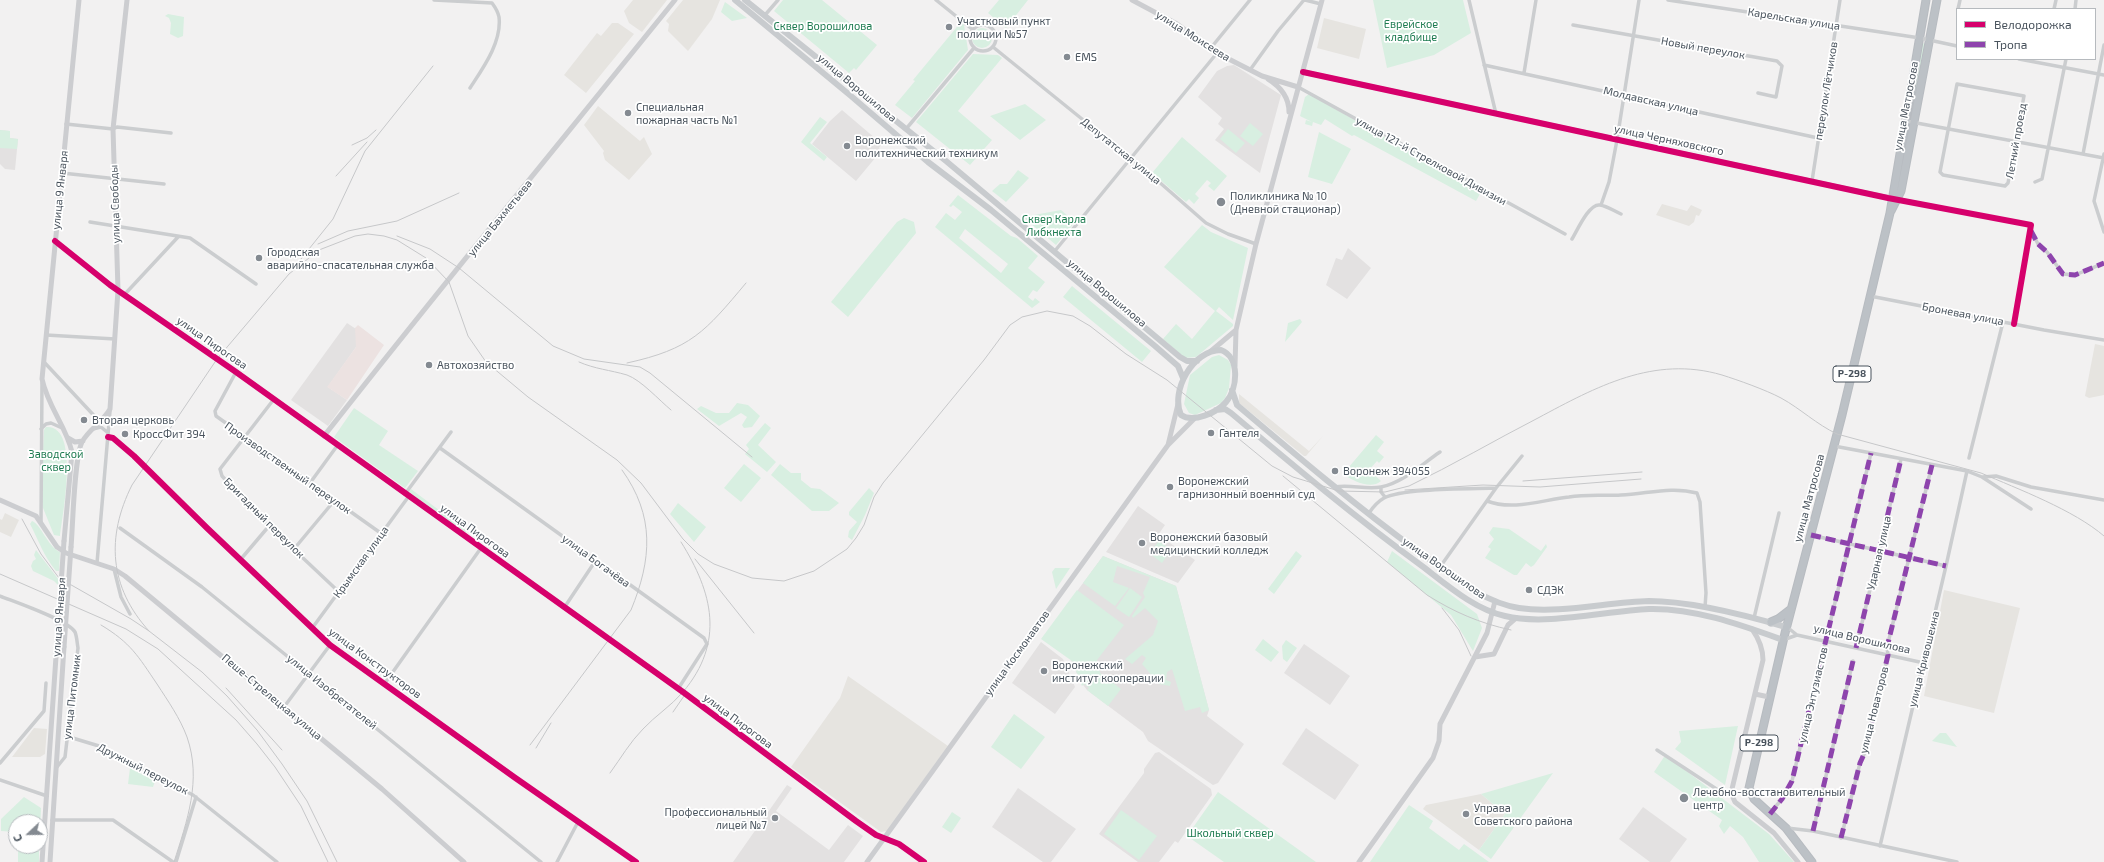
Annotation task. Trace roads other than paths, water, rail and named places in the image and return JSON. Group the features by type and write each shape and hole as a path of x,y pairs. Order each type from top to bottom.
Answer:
{"highway":[{"name":"улица Матросова","path":"1895,199 1926,0"},
{"name":"улица Матросова","path":"1770,814 1754,799 1749,788 1786,627 1834,446 1890,213 1895,199 1914,123 1937,0"},
{"path":"1771,622 1778,619 1791,608"},
{"name":"Р-298","path":"1770,814 1786,828 1812,862"}],"main road":[{"name":"улица Ворошилова","path":"734,0 924,159 991,210 1178,366 1183,378"},
{"name":"улица Ворошилова","path":"745,0 931,150 1053,253 1180,357 1187,361 1197,361"},
{"path":"924,159 931,150"},
{"path":"1220,350 1230,355 1235,366 1232,390 1227,402 1216,410 1194,419 1181,415 1178,403 1183,378 1197,361 1210,352 1220,350"},
{"name":"улица Ворошилова","path":"1232,390 1237,405 1335,487 1440,567 1495,601 1530,609 1649,601 1705,608 1754,618 1786,627"},
{"name":"улица Ворошилова","path":"1216,410 1225,409 1231,413 1345,509 1455,590 1492,612 1516,618 1538,619 1650,609 1698,615 1752,629 1783,640"}],"street":[{"name":"улица 9 Января","path":"41,522 42,379 79,0"},
{"name":"улица Свободы","path":"98,563 118,290 113,129 127,0"},
{"path":"434,0 492,1 499,15 499,30 485,65 470,88"},
{"name":"улица Бахметьева","path":"324,436 407,330 452,277 675,0"},
{"path":"765,15 778,0"},
{"path":"936,0 972,29"},
{"name":"улица Моисеева","path":"1132,0 1177,24 1217,53 1262,76 1298,87"},
{"path":"1210,49 1250,0"},
{"path":"1235,366 1236,330 1256,244 1321,2 1304,0 1278,31 1250,70"},
{"path":"1469,0 1496,114"},
{"path":"1524,73 1536,0"},
{"path":"1601,205 1609,182 1617,140 1639,0"},
{"name":"Карельская улица","path":"1668,0 1920,38 1929,41"},
{"name":"переулок Лётчиков","path":"1812,181 1840,0"},
{"path":"983,24 991,28 996,34 993,46 982,52 974,48 969,37 972,29 983,24"},
{"name":"Новый переулок","path":"1573,26 1634,35 1778,61 1782,66 1776,97 1758,93"},
{"path":"1929,41 1956,46"},
{"path":"2083,154 2104,45"},
{"name":"Депутатская улица","path":"993,46 1206,223 1228,234 1256,244"},
{"path":"905,130 974,48"},
{"path":"1053,253 1217,53"},
{"path":"2024,60 2104,75"},
{"path":"2035,182 2042,179 2066,60"},
{"name":"Молдавская улица","path":"1484,64 1818,138"},
{"name":"улица Черняховского","path":"1303,72 2030,227"},
{"path":"1262,76 1278,86 1286,96 1289,102 1289,119"},
{"name":"Летний проезд","path":"1957,84 2024,96 2008,183 2005,186 1943,175 1940,172 1949,129 1957,84"},
{"name":"улица 121-й Стрелковой Дивизии","path":"1298,87 1565,234"},
{"path":"1906,121 2104,157 2094,201 2104,232"},
{"path":"66,124 113,129 117,127 170,133"},
{"path":"62,173 164,184"},
{"path":"1572,239 1590,208 1596,205 1601,205 1621,214"},
{"path":"90,222 190,238 256,284"},
{"path":"2030,227 2038,244 2047,252 2063,274 2075,275 2104,263"},
{"path":"2014,324 2030,227"},
{"path":"126,294 178,237"},
{"name":"улица Пирогова","path":"55,241 118,290 126,294 236,372 337,446 678,689 779,765 876,835 899,844 924,862"},
{"name":"Броневая улица","path":"1870,296 2044,330 2104,340"},
{"path":"1969,458 2003,322"},
{"path":"1210,352 1236,330"},
{"path":"46,335 115,339"},
{"path":"44,362 100,422"},
{"name":"Производственный переулок","path":"236,372 215,411 219,419 382,534"},
{"name":"улица 9 Января","path":"42,379 48,402 68,438 72,456 64,541 42,862"},
{"name":"Бригадный переулок","path":"274,400 220,469 222,476 269,526 339,592"},
{"name":"улица Космонавтов","path":"1168,445 1178,403"},
{"path":"68,438 75,442 83,441 110,409"},
{"name":"улица Космонавтов","path":"867,862 1168,445 1194,419"},
{"path":"41,429 46,424 51,423 62,428"},
{"path":"91,430 101,427 105,429 108,435"},
{"name":"Крымская улица","path":"313,627 382,534 451,432"},
{"name":"улица Конструкторов","path":"108,435 134,456 330,645 636,862"},
{"name":"улица 9 Января","path":"50,862 71,547 79,450 83,441"},
{"path":"310,483 337,446"},
{"path":"1834,446 1966,471 1982,477 2031,509"},
{"name":"улица Богачёва","path":"440,448 704,638 707,644 678,689"},
{"path":"1335,487 1347,485 1381,487 1411,473 1440,452"},
{"name":"улица Энтузиастов","path":"1770,814 1782,799 1792,781 1871,453"},
{"path":"1440,567 1496,488 1522,456"},
{"name":"Ударная улица","path":"1856,648 1901,459"},
{"name":"улица Новаторов","path":"1841,838 1860,763 1865,752 1888,655 1888,647 1932,465"},
{"name":"улица Кривошеина","path":"1880,846 1895,777 1924,663 1966,471"},
{"path":"1982,477 1996,476 2031,487 2104,500"},
{"path":"1381,487 1381,492 1385,498"},
{"path":"1369,513 1374,505 1385,498 1425,491 1496,488"},
{"path":"1487,501 1498,504 1529,505 1541,501 1570,496 1622,495 1672,489 1697,493 1700,502 1706,593 1705,608"},
{"path":"0,500 36,516 41,522"},
{"path":"294,549 334,501"},
{"path":"1754,618 1779,512"},
{"name":"Пеше-Стрелецкая улица","path":"41,522 57,548 66,553 114,569 125,576 411,814 464,862"},
{"path":"241,559 269,526"},
{"name":"улица Изобретателей","path":"120,528 202,587 540,862"},
{"path":"1811,535 1946,566"},
{"name":"улица Конструкторов","path":"385,683 481,548"},
{"path":"564,608 596,560"},
{"path":"114,569 121,597 130,614"},
{"name":"улица Питомник","path":"0,596 54,618 74,632 78,648 66,736 65,757 55,770"},
{"path":"1358,862 1433,758 1439,741 1440,724 1486,633 1495,601"},
{"path":"1475,657 1494,654 1508,625 1516,618"},
{"name":"улица Ворошилова","path":"1786,627 1797,635 1826,640 1924,663"},
{"path":"1752,629 1759,638 1763,653 1755,694 1731,793 1735,802 1774,832 1798,862"},
{"name":"улица Ворошилова","path":"1783,640 1797,635"},
{"path":"284,707 330,645"},
{"path":"1813,831 1853,661"},
{"path":"0,763 44,710 46,683"},
{"path":"1755,694 1770,697"},
{"name":"Дружный переулок","path":"66,736 99,746 196,797 277,862"},
{"path":"1657,750 1718,790 1731,793"},
{"path":"0,780 46,796"},
{"name":"Дружный переулок","path":"176,862 196,797"},
{"path":"52,820 113,820 173,862"},
{"path":"557,862 578,822"},
{"path":"1786,828 1813,831 1957,862"}],"railway":[{"path":"301,259 333,219 365,151 433,66"},
{"path":"352,145 367,138 376,130"},
{"path":"336,176 367,142"},
{"path":"318,244 348,231 397,221 459,193"},
{"path":"149,631 136,614 126,597 119,579 116,561 115,542 118,524 132,485 217,359 289,274 319,250 355,236 368,234 384,236 397,240 426,258 449,282 468,336 486,362 528,397 617,460 641,483 683,539 698,554 714,564 752,578 784,581 814,571 847,549 864,525 874,497 883,483 984,360 1010,325 1022,317 1047,311 1073,316 1090,326 1126,354 1167,380 1272,466 1293,477 1339,491 1385,492 1409,486 1442,470 1560,406 1604,385 1626,377 1649,372 1673,369 1697,370 1729,377 1775,395 1788,402 1822,426 1837,434 1981,473 2062,509 2092,526 2104,536"},
{"path":"397,236 430,249 459,268 553,346 584,359 640,367 650,373 752,457"},
{"path":"627,363 649,358 667,351 695,336 719,314 746,283"},
{"path":"579,362 627,375 644,386 671,410"},
{"path":"530,745 631,610 638,591 646,555 647,538 645,521 633,487 622,470"},
{"path":"1523,481 1642,472"},
{"path":"1283,476 1427,595 1447,607 1467,616 1488,624 1511,630"},
{"path":"1405,490 1483,485 1540,487 1641,479"},
{"path":"22,519 41,554 59,578 131,619 149,631 202,672 227,696 257,730 307,801 337,862"},
{"path":"610,773 638,734 683,692 696,673 705,655 709,636 710,617 707,599 701,580 681,542"},
{"path":"695,559 754,633"},
{"path":"0,574 126,629 158,649 236,720 257,744 275,767 301,806 328,862"},
{"path":"1442,608 1459,630 1471,656"},
{"path":"101,625 127,644 139,658 174,710 187,737 191,753 193,785 188,816 174,862"},
{"path":"226,688 282,750"},
{"path":"673,712 684,696"},
{"path":"536,748 551,723"}],"place":[{"name":"Участковый пункт полиции №57","path":"949,27"},
{"name":"EMS","path":"1067,57"},
{"name":"Специальная пожарная часть №1","path":"628,113"},
{"name":"Воронежский политехнический техникум","path":"847,146"},
{"name":"Поликлиника № 10 (Дневной стационар)","path":"1221,202"},
{"name":"Городская аварийно-спасательная служба","path":"259,258"},
{"name":"Автохозяйство","path":"429,365"},
{"name":"Вторая церковь","path":"84,420"},
{"name":"Гантеля","path":"1211,433"},
{"name":"КроссФит 394","path":"125,434"},
{"name":"Воронеж 394055","path":"1335,471"},
{"name":"Воронежский гарнизонный военный суд","path":"1170,487"},
{"name":"Воронежский базовый медицинский колледж","path":"1142,543"},
{"name":"СДЭК","path":"1529,590"},
{"name":"Воронежский институт кооперации","path":"1044,671"},
{"name":"Лечебно-восстановительный центр","path":"1684,798"},
{"name":"Управа Советского района","path":"1466,814"},
{"name":"Профессиональный лицей №7","path":"775,818"}],"park label":[{"name":"Сквер Ворошилова","path":"823,26"},
{"name":"Еврейское кладбище","path":"1411,30"},
{"name":"Сквер Карла Либкнехта","path":"1054,225"},
{"name":"Заводской сквер","path":"56,460"},
{"name":"Школьный сквер","path":"1230,833"}]}
